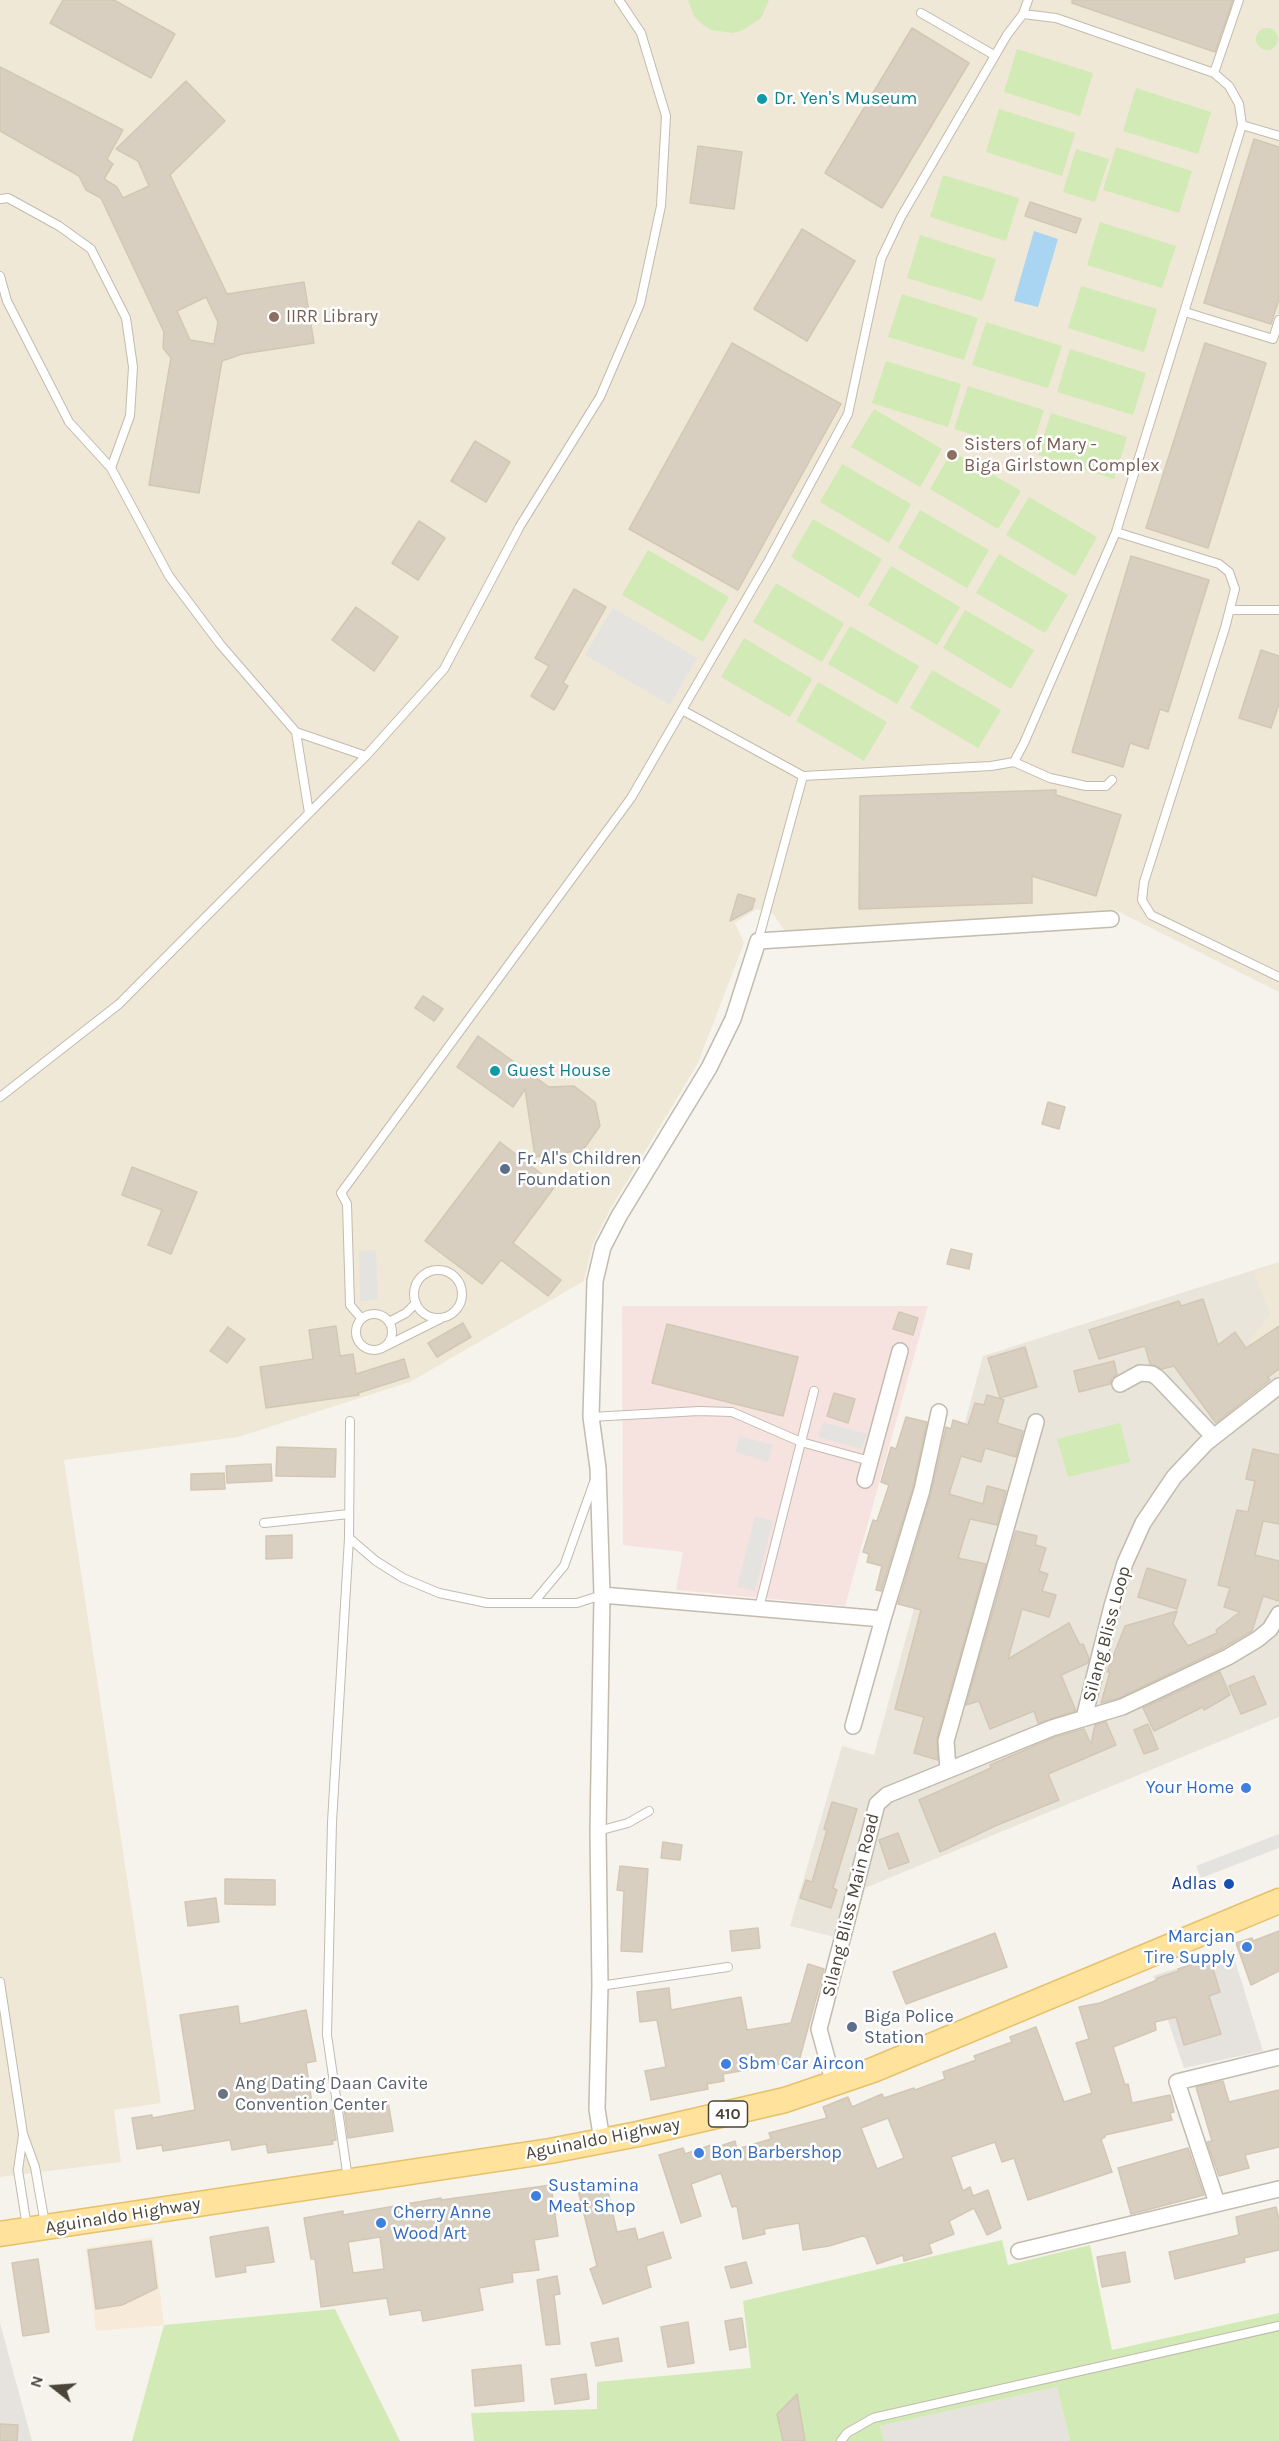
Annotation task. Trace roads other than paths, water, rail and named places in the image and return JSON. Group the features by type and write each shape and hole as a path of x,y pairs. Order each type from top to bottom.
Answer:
{"main road":[{"name":"Aguinaldo Highway","path":"0,2234 602,2141 785,2100 834,2084 1279,1901"}],"street":[{"path":"602,2141 597,2109 600,1986 598,1831 602,1595 598,1468 591,1417 595,1281 603,1247 710,1068 733,1019 758,941 1111,919"},
{"path":"865,1480 900,1351"},
{"path":"1120,1384 1140,1373 1152,1374 1214,1437"},
{"name":"Silang Bliss Loop","path":"1084,1718 1125,1563 1143,1523 1174,1477 1214,1437 1279,1386"},
{"path":"853,1726 922,1490 939,1412"},
{"path":"948,1769 946,1741 1036,1422"},
{"path":"602,1595 883,1618"},
{"name":"Silang Bliss Loop","path":"1084,1718 1122,1707 1228,1657 1270,1629 1279,1614"},
{"name":"Silang Bliss Main Road","path":"834,2084 819,2029 877,1804 887,1796 948,1769 1052,1728 1084,1718"},
{"path":"1217,2203 1177,2082 1279,2057"},
{"path":"1019,2251 1279,2189"}],"lane":[{"path":"0,1097 119,1004 366,756 444,669 520,526 600,397 639,304 662,206 666,116 641,33 618,0"},
{"path":"361,1318 350,1305 347,1204 341,1192 631,798 769,560 848,414 881,259 902,217 994,55 1023,14 1028,0"},
{"path":"1214,73 1239,0"},
{"path":"921,13 994,55"},
{"path":"1014,762 1116,532 1242,125 1239,104 1229,86 1214,73 1056,18 1023,14"},
{"path":"1242,125 1279,136"},
{"path":"0,199 8,198 59,226 91,249 126,318 133,367 130,416 111,468"},
{"path":"0,276 7,301 69,422 111,468 169,576 220,644 296,732 366,756"},
{"path":"1185,312 1273,339 1279,320"},
{"path":"1116,532 1219,564 1229,572 1235,589 1231,610 1144,882 1142,900 1151,915 1279,977"},
{"path":"1231,610 1279,610"},
{"path":"681,710 803,776 991,766 1014,762 1050,778 1086,786 1106,786 1112,780"},
{"path":"296,732 309,813"},
{"path":"758,941 803,776"},
{"path":"385,1346 392,1335 389,1322 384,1316 376,1313 361,1318 355,1332 360,1345 372,1350 385,1346 452,1314 460,1305 461,1284 454,1275 445,1270 434,1269 424,1273 417,1282 414,1292 416,1303 422,1312 431,1317 442,1318"},
{"path":"389,1322 406,1313 416,1303"},
{"path":"759,1608 814,1391"},
{"path":"591,1417 699,1411 732,1412 801,1442 870,1461"},
{"path":"348,2180 327,2035 332,1822 349,1538 350,1421"},
{"path":"534,1602 564,1566 598,1468"},
{"path":"264,1523 349,1514"},
{"path":"349,1538 376,1561 403,1578 439,1593 487,1603 578,1603 602,1595"},
{"path":"598,1831 628,1823 649,1811"},
{"path":"600,1986 728,1967"},
{"path":"0,1982 23,2134 35,2167 37,2230"},
{"path":"23,2134 18,2170 37,2230"},
{"path":"841,2441 847,2433 873,2418 1279,2326"}],"water":[{"path":"1034,231 1058,239 1038,307 1014,301"}],"place":[{"name":"Dr. Yen's Museum","path":"762,99"},
{"name":"IIRR Library","path":"274,317"},
{"name":"Sisters of Mary - Biga Girlstown Complex","path":"952,455"},
{"name":"Guest House","path":"495,1071"},
{"name":"Fr. Al's Children Foundation","path":"505,1169"},
{"name":"Your Home","path":"1246,1788"},
{"name":"Adlas","path":"1229,1884"},
{"name":"Marcjan Tire Supply","path":"1247,1947"},
{"name":"Biga Police Station","path":"852,2027"},
{"name":"Sbm Car Aircon","path":"726,2064"},
{"name":"Ang Dating Daan Cavite Convention Center","path":"223,2094"},
{"name":"Bon Barbershop","path":"699,2153"},
{"name":"Sustamina Meat Shop","path":"536,2196"},
{"name":"Cherry Anne Wood Art","path":"381,2223"}]}
